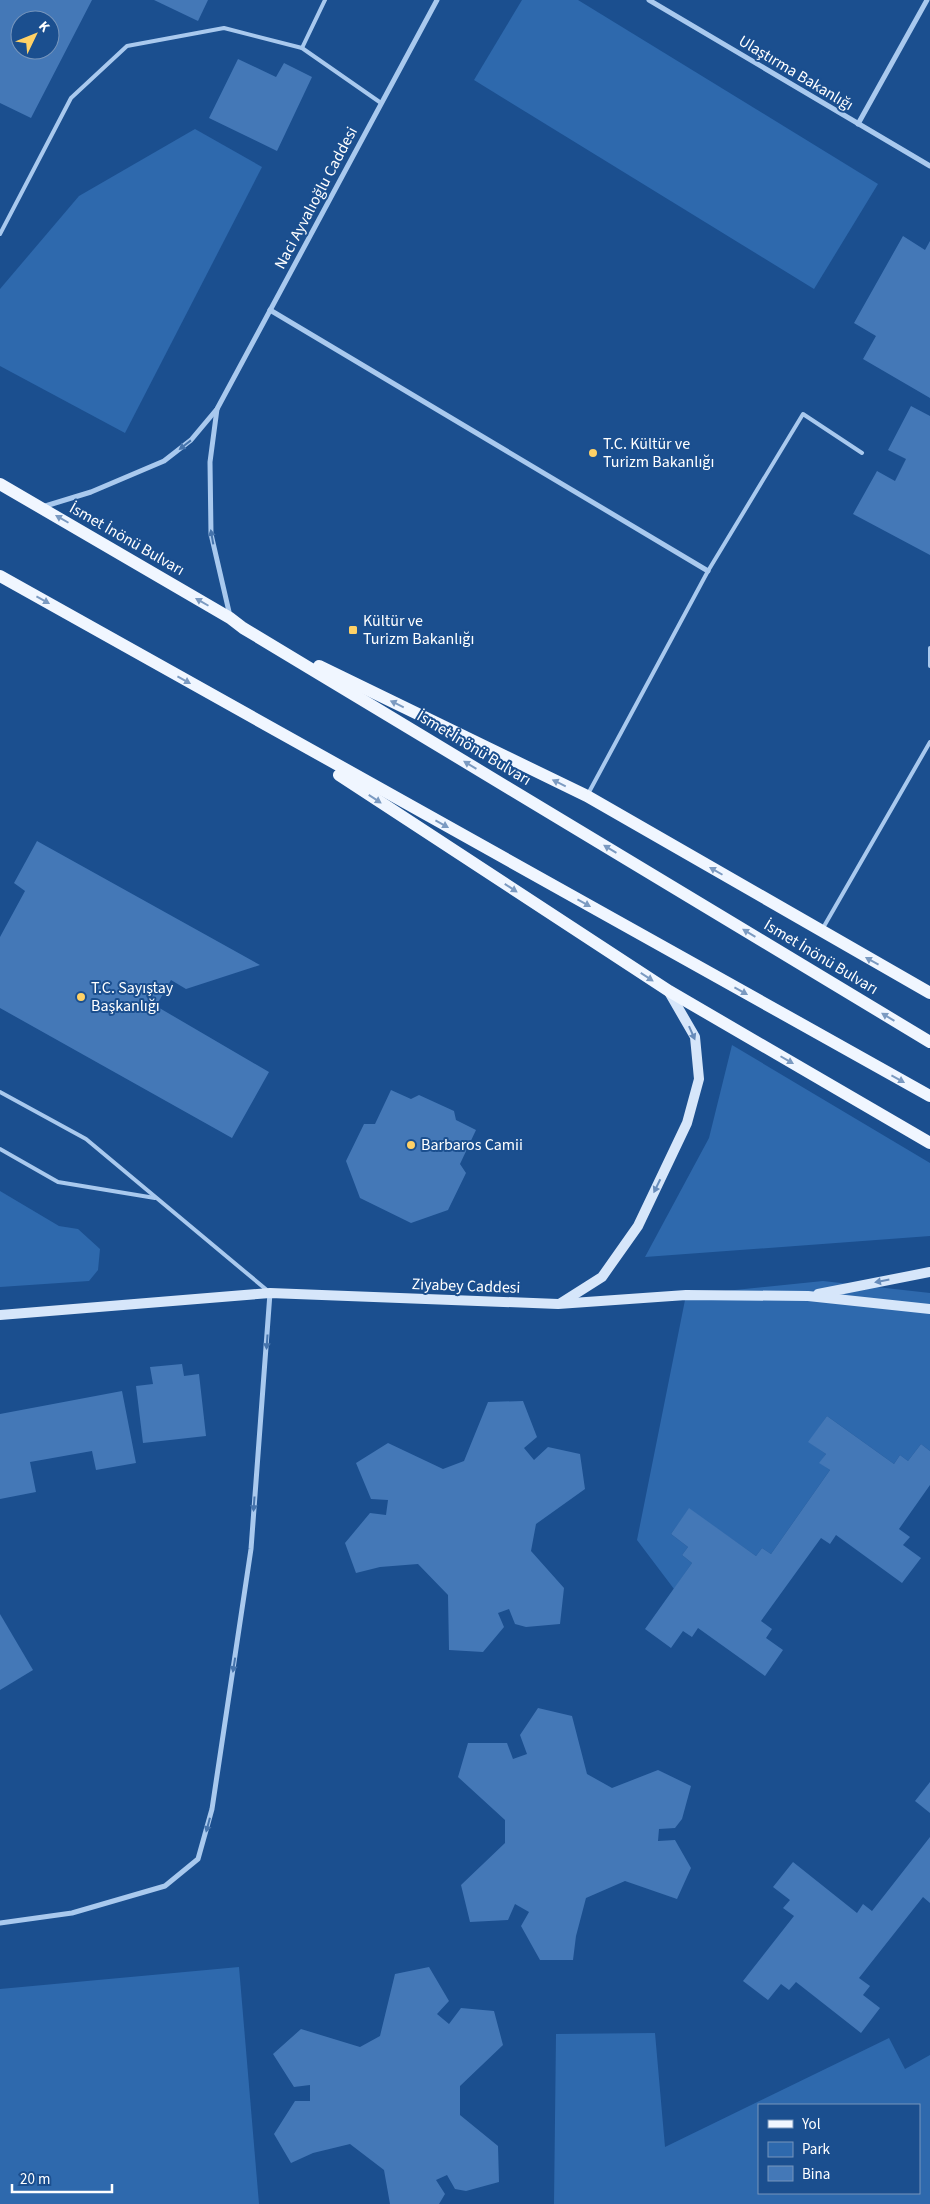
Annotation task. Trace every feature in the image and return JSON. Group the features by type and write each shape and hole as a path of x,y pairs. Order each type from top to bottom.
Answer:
{"main road":[{"name":"İsmet İnönü Bulvarı","path":"0,484 230,618 242,628 930,1042"},
{"path":"0,576 930,1096"},
{"path":"242,628 586,796 930,993"},
{"path":"247,715 669,991 930,1143"},
{"path":"558,1304 602,1278 638,1226 687,1123 699,1079 695,1037 669,991"},
{"path":"808,1296 930,1272"},
{"name":"Ziyabey Caddesi","path":"0,1315 270,1293 558,1304 686,1295 808,1296 930,1309"}],"street":[{"name":"Naci Ayvalıoğlu Caddesi","path":"41,507 92,492 164,461 191,440 217,409 437,0"},
{"name":"Ulaştırma Bakanlığı","path":"649,0 930,166"},
{"path":"858,124 927,0"},
{"path":"270,310 708,571"},
{"name":"Naci Ayvalıoğlu Caddesi","path":"217,409 210,462 211,534 230,618"},
{"path":"0,1923 72,1913 164,1886 198,1859 212,1809 251,1549 270,1293"}],"lane":[{"path":"302,48 325,0"},
{"path":"0,234 71,98 127,46 224,28 302,48 381,103"},
{"path":"586,796 708,571 803,414 862,453"},
{"path":"930,648 930,666"},
{"path":"821,932 930,742"},
{"path":"0,1092 86,1139 270,1293"},
{"path":"0,1149 58,1182 157,1198"}],"green space":[{"path":"522,0 578,0 878,184 814,289 474,80"},
{"path":"195,129 262,167 125,433 0,366 0,289 79,196"},
{"path":"732,1045 930,1163 930,1236 645,1257 709,1138"},
{"path":"0,1191 59,1226 78,1229 100,1249 98,1270 89,1281 0,1287"},
{"path":"823,1281 930,1293 930,1451 921,1444 908,1461 900,1455 894,1464 827,1416 809,1442 826,1454 820,1463 830,1470 771,1554 762,1548 756,1556 689,1509 671,1534 688,1547 682,1555 692,1563 674,1589 637,1540 686,1295"},
{"path":"239,1967 259,2204 0,2204 0,1989"},
{"path":"655,2033 665,2147 889,2038 905,2069 930,2055 930,2204 554,2204 556,2034"}],"building":[{"path":"0,0 92,0 31,118 0,103"},
{"path":"154,0 208,0 198,21"},
{"path":"238,59 276,77 284,63 312,77 277,151 209,118"},
{"path":"903,236 925,250 930,241 930,398 863,359 876,336 854,323"},
{"path":"911,406 930,416 930,555 853,514 877,471 895,481 906,459 888,450"},
{"name":"T.C. Sayıştay Başkanlığı","path":"37,841 260,965 186,989 171,980 156,1006 269,1072 232,1138 0,1008 0,937 25,891 14,883"},
{"name":"Barbaros Camii","path":"391,1090 411,1099 419,1095 454,1111 456,1120 476,1130 460,1164 466,1173 448,1210 411,1223 360,1198 346,1161 364,1124 375,1124"},
{"path":"182,1364 184,1376 199,1374 206,1436 143,1443 136,1386 153,1384 150,1367"},
{"path":"122,1391 136,1463 96,1470 92,1451 30,1462 36,1492 0,1499 0,1414"},
{"path":"523,1401 537,1437 524,1448 534,1460 548,1447 580,1454 585,1489 536,1524 531,1551 564,1588 560,1624 526,1627 515,1624 509,1609 498,1613 504,1627 483,1652 449,1650 448,1595 418,1564 380,1567 356,1573 345,1543 370,1513 386,1515 388,1500 371,1499 356,1463 388,1443 443,1469 464,1461 488,1402"},
{"path":"827,1416 894,1464 900,1455 908,1461 921,1444 930,1451 930,1485 899,1529 910,1537 903,1545 921,1558 902,1583 836,1535 830,1544 821,1538 761,1621 772,1629 766,1638 783,1650 765,1676 698,1628 692,1637 683,1631 671,1648 645,1629 692,1563 682,1555 688,1547 671,1534 689,1508 756,1556 762,1548 771,1554 830,1470 819,1463 826,1454 808,1442"},
{"path":"0,1614 33,1670 0,1690"},
{"path":"538,1708 572,1716 587,1774 612,1788 658,1770 691,1786 682,1819 675,1828 659,1829 658,1841 675,1840 691,1868 677,1899 625,1881 586,1898 576,1936 573,1960 540,1960 521,1926 529,1912 515,1904 508,1920 470,1922 461,1885 505,1843 505,1820 458,1777 468,1743 507,1743 513,1759 527,1754 520,1735"},
{"path":"930,1782 930,1813 915,1801"},
{"path":"930,1837 930,1903 923,1897 859,1978 870,1986 863,1995 880,2008 861,2033 796,1982 789,1990 781,1984 768,2000 743,1981 794,1916 783,1908 790,1900 773,1887 793,1862 857,1913 863,1904 872,1911"},
{"path":"429,1967 449,2001 437,2014 449,2024 461,2008 494,2011 503,2045 460,2086 460,2115 498,2146 499,2182 466,2191 455,2189 447,2175 436,2180 445,2194 439,2204 390,2204 384,2170 350,2144 313,2153 291,2163 274,2134 295,2101 310,2101 310,2085 294,2087 273,2054 301,2029 360,2047 380,2036 395,1974"}],"place":[{"name":"T.C. Kültür ve Turizm Bakanlığı","path":"593,453"},
{"name":"Kültür ve Turizm Bakanlığı","path":"353,630"},
{"name":"T.C. Sayıştay Başkanlığı","path":"81,997"},
{"name":"Barbaros Camii","path":"411,1145"}]}
